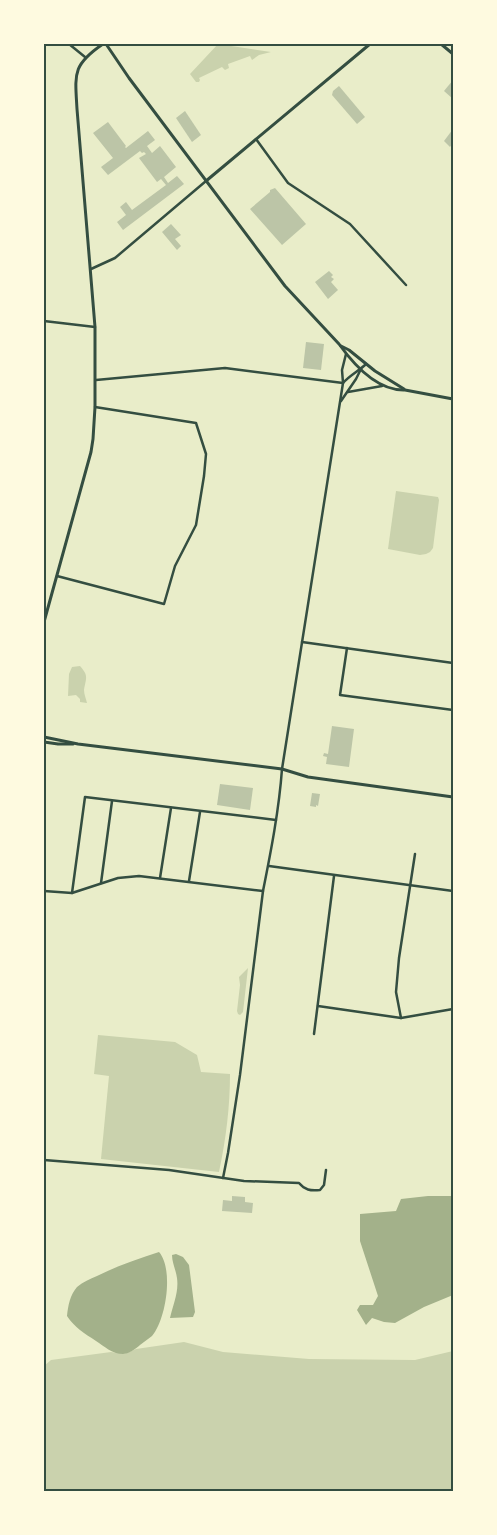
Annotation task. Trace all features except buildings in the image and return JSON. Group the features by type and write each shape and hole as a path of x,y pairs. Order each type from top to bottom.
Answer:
{"street":[{"path":"69,44 85,57"},
{"path":"44,622 45,609 93,439 96,327 76,74 79,65 85,57 104,44 285,286 346,354 382,386 453,399"},
{"path":"91,269 99,267 115,258 370,44"},
{"path":"441,44 453,54"},
{"path":"256,139 288,183 350,224 406,285"},
{"path":"44,321 96,327"},
{"path":"339,344 405,390"},
{"path":"222,1178 228,1153 240,1075 263,891 276,820 282,769 343,383 342,370 346,354"},
{"path":"343,383 351,374 366,364"},
{"path":"96,380 224,368 343,383"},
{"path":"339,404 361,369"},
{"path":"347,392 382,386"},
{"path":"56,575 164,604 175,566 196,525 206,454 196,423 95,407"},
{"path":"302,642 453,663"},
{"path":"347,648 340,695 453,710"},
{"path":"44,737 78,744 282,769 308,778 453,797"},
{"path":"44,742 78,744"},
{"path":"72,893 85,797 276,820"},
{"path":"101,883 112,801"},
{"path":"160,878 170,808"},
{"path":"190,881 200,812"},
{"path":"401,1018 396,992 409,886 415,854"},
{"path":"268,866 453,891"},
{"path":"44,890 72,893 129,876 190,881 263,891"},
{"path":"314,1034 334,876"},
{"path":"318,1006 401,1018 453,1009"},
{"path":"44,1160 169,1170 244,1181 298,1183 303,1188 311,1191 320,1190 324,1185 326,1170"}],"shaded area":[{"path":"218,44 271,52 259,55 252,60 250,56 228,64 229,68 225,70 222,67 199,78 199,82 196,82 190,74"},
{"path":"396,491 438,497 433,548 430,552 420,555 388,549"},
{"path":"80,666 86,675 84,690 87,703 80,702 76,695 68,696 69,674 72,667"},
{"path":"248,968 243,1012 240,1015 237,1011 239,977"},
{"path":"98,1035 175,1042 197,1055 201,1072 230,1074 227,1123 219,1172 101,1159 109,1076 94,1074"},
{"path":"453,1196 453,1295 424,1307 395,1323 372,1318 366,1325 357,1310 360,1305 373,1305 378,1296 360,1241 360,1214 396,1211 401,1199"},
{"path":"159,1252 164,1260 166,1270 167,1282 164,1307 161,1319 152,1336 136,1348 125,1354 112,1351 84,1333 67,1316 70,1301 79,1285 112,1269"},
{"path":"176,1254 183,1257 189,1265 195,1312 193,1317 170,1318 177,1288 172,1255"},
{"path":"184,1342 223,1352 309,1359 415,1360 453,1351 453,1491 44,1491 44,1366 51,1360 111,1352 124,1354 136,1349"}]}
